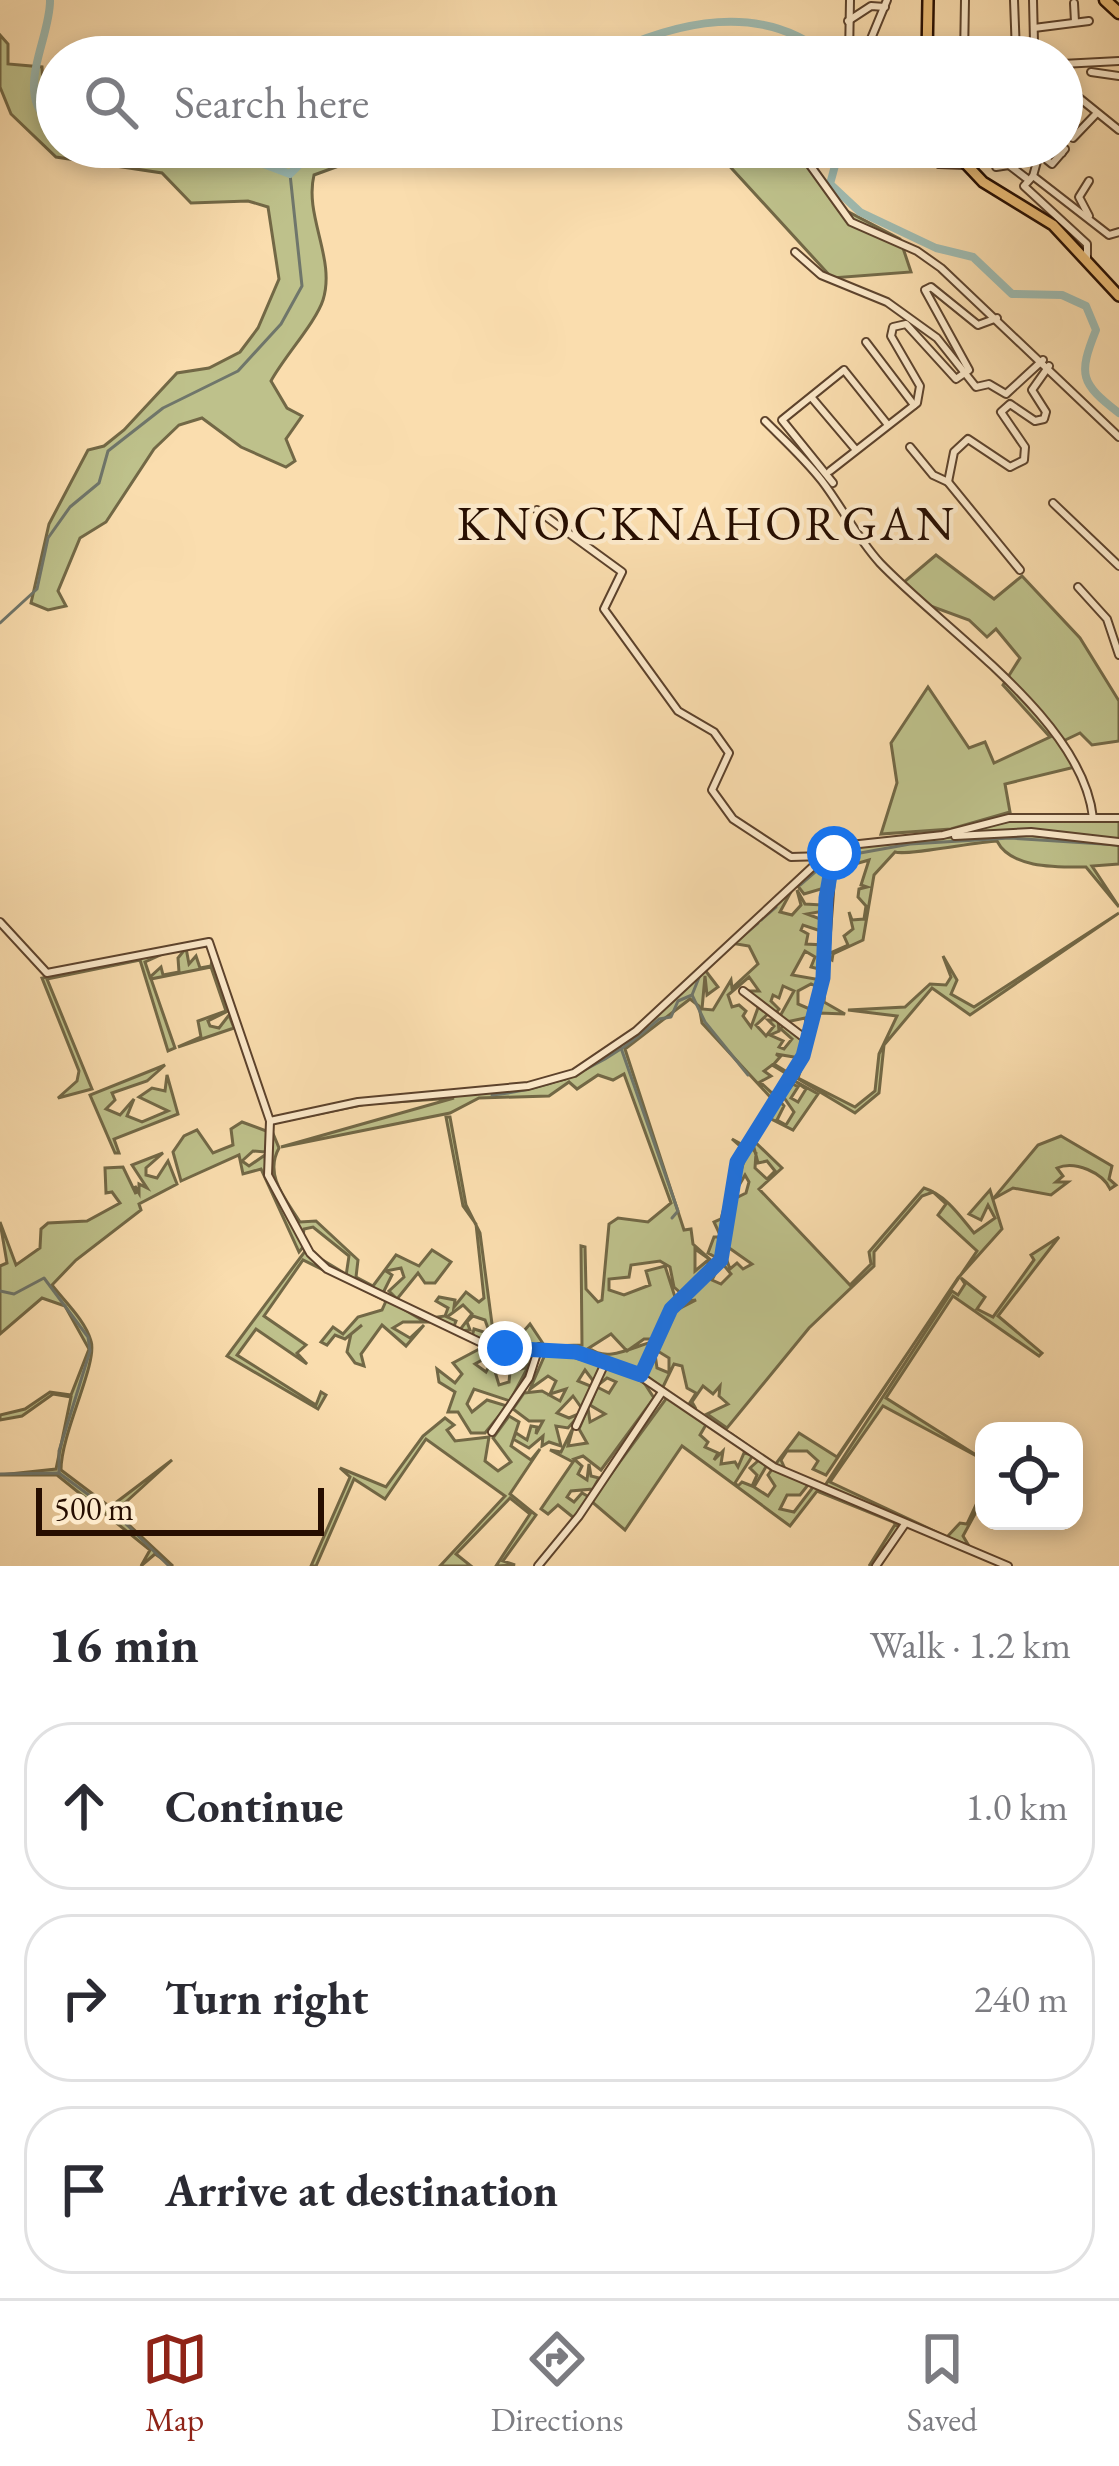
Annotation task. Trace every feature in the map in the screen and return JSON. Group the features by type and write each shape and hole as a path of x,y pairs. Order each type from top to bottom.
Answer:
{"highway":[{"path":"1105,0 1119,13"}],"main road":[{"path":"927,36 928,0"},
{"path":"968,168 1053,225 1119,296"}],"street":[{"path":"848,36 850,0"},
{"path":"964,36 965,0"},
{"path":"1013,36 1014,0"},
{"path":"1033,0 1034,36"},
{"path":"848,21 871,5 886,3"},
{"path":"872,36 886,3"},
{"path":"1074,3 1075,22"},
{"path":"1034,28 1089,21"},
{"path":"1083,63 1119,61"},
{"path":"1091,72 1119,76"},
{"path":"1083,103 1116,126"},
{"path":"1083,128 1096,114"},
{"path":"811,168 851,222 917,251 1046,363 1119,437"},
{"path":"1015,168 1089,216 1109,235 1119,232"},
{"path":"1034,168 1024,186 1087,244 1087,258"},
{"path":"1089,182 1079,196 1089,216"},
{"path":"795,252 821,275 887,302 938,338 976,387 989,384 1006,394 1046,363"},
{"path":"965,376 969,364 923,292 932,287 978,325 997,318"},
{"path":"830,470 914,405 920,386 891,336 899,323 956,379 965,376"},
{"path":"866,342 914,405"},
{"path":"948,482 954,452 968,439 1010,467 1024,460 1025,447 1001,412 1010,404 1035,422 1044,419 1046,412 1032,390 1046,363"},
{"path":"833,483 782,420 844,370 888,425"},
{"path":"811,396 856,451"},
{"path":"765,421 824,484 878,560 973,645 1071,751 1087,781 1094,818"},
{"path":"910,448 933,476 948,482 1020,570"},
{"path":"1053,503 1119,566"},
{"path":"537,510 622,572 604,609 678,711 724,741 728,753 712,790 733,819 791,857 949,833 1016,817 1119,818"},
{"path":"1078,587 1107,620 1119,655"},
{"path":"949,833 1031,832 1119,842"},
{"path":"641,1375 671,1309 721,1260 737,1162 794,1075 808,1040 825,968 829,854"},
{"path":"270,1121 358,1102 528,1086 574,1073 636,1031 829,854"},
{"path":"0,922 46,974 208,941 270,1121 268,1175 321,1265 488,1346 539,1347 606,1361 641,1375 774,1467 1008,1566"},
{"path":"743,991 808,1040"},
{"path":"492,1432 532,1374 539,1347"},
{"path":"576,1426 606,1361"},
{"path":"538,1566 579,1516 662,1392"},
{"path":"876,1566 905,1524"}],"green space":[{"path":"0,35 8,44 8,64 36,66 36,138 11,114 0,87"},
{"path":"129,168 333,168 314,175 312,190 326,269 323,300 271,381 287,408 302,416 286,439 295,461 286,467 241,447 202,418 179,425 154,449 106,522 80,538 58,591 66,606 48,610 31,603 49,524 88,450 104,446 124,430 177,373 209,368 240,352 258,328 279,279 268,207 248,201 191,203 162,173"},
{"path":"731,168 812,168 845,210 900,239 911,272 832,278"},
{"path":"936,555 994,599 1022,576 1080,638 1119,701 1119,741 1092,745 1080,733 1059,743 1075,767 1005,784 1010,812 951,829 881,834 897,783 891,743 928,687 969,748 985,742 994,763 1050,737 1003,685 1020,658 996,629 987,637 969,620 925,604 904,582"},
{"path":"1017,819 1119,819 1119,840 956,834"},
{"path":"1013,834 1119,843 1119,864 1092,866 1119,907 1086,867 1024,862 997,841 895,852 874,875 863,940 833,954 832,960 827,957 829,947 830,953 848,945 844,936 853,929 849,912 852,920 864,919 866,906 858,897 859,889 867,887 861,885 869,860 834,870 841,850 891,840"},
{"path":"831,856 824,911 807,914 823,920 824,932 803,925 801,930 808,934 806,944 824,945 823,970 811,967 815,957 805,951 792,975 821,980 820,988 811,984 798,991 798,1004 812,1010 808,1031 805,1018 786,1022 806,1036 779,1018 794,991 783,986 779,998 773,995 771,1001 779,1009 775,1014 745,991 759,991 749,977 728,995 732,1007 739,1005 746,1011 743,1016 751,1027 759,1005 769,1013 756,1025 766,1036 774,1026 768,1020 778,1020 779,1031 770,1035 783,1041 779,1047 784,1049 792,1039 781,1029 783,1024 805,1042 800,1058 776,1054 780,1057 774,1064 792,1075 787,1083 787,1074 772,1065 764,1071 771,1076 760,1082 772,1093 783,1086 738,1158 741,1147 732,1139 743,1145 772,1099 702,1023 699,1006 690,999 625,1049 684,1230 691,1229 693,1244 712,1261 695,1249 695,1271 707,1261 713,1269 683,1295 674,1287 670,1267 660,1261 631,1265 629,1277 609,1279 609,1290 624,1295 650,1285 646,1271 665,1266 676,1300 656,1339 644,1339 629,1350 652,1342 638,1371 548,1346 582,1345 581,1246 585,1247 586,1289 598,1302 602,1300 609,1224 618,1218 648,1222 671,1203 624,1074 613,1080 598,1075 577,1089 569,1082 549,1096 479,1098 450,1113 281,1147 454,1098 366,1104 274,1123 366,1102 528,1088 565,1079 626,1041 705,970 718,987 707,995 705,976 702,1009 713,1010 731,980 732,988 758,964 749,946 731,943 793,888 780,912 792,915 801,905 797,890 805,904 822,905 824,888 804,894 797,885","holes":["611,1334 627,1350 604,1354 589,1348"]},
{"path":"1119,913 970,1015 932,988 884,1045 879,1093 855,1113 795,1077 804,1062 798,1078 855,1107 875,1091 879,1054 897,1016 848,1010 905,1007 930,984 946,985 951,977 943,956 957,980 951,994 974,1007"},
{"path":"186,948 189,964 196,956 200,968 211,966 212,960 228,1011 208,1021 210,1026 219,1028 229,1015 234,1028 178,1047 201,1037 198,1021 226,1011 211,967 151,979 175,1048 168,1051 140,960 47,979 92,1089 58,1098 77,1081 79,1071 42,978 165,953 145,962 150,977 161,967 163,975 179,972 178,958"},
{"path":"827,962 824,1002 845,1014 820,1013 806,1054"},
{"path":"165,1065 147,1081 112,1093 115,1100 106,1109 120,1115 134,1099 127,1116 142,1122 168,1111 139,1097 152,1088 165,1091 167,1075 178,1114 114,1139 119,1153 115,1153 90,1095"},
{"path":"795,1081 818,1094 793,1130 769,1118 753,1140 782,1168 759,1189 850,1285 871,1264 869,1252 924,1188 932,1191 946,1201 974,1233 995,1218 988,1205 981,1220 969,1214 990,1190 1002,1229 961,1275 977,1251 938,1215 946,1204 933,1192 922,1196 874,1252 874,1266 809,1328 727,1428 707,1414 728,1404 719,1396 720,1386 713,1394 703,1386 692,1402 696,1409 689,1404 696,1393 687,1388 682,1366 674,1364 662,1389 645,1374 655,1354 657,1368 669,1373 669,1358 656,1350 671,1313 696,1300 679,1302 718,1268 712,1280 721,1284 731,1274 722,1263 725,1255 730,1269 737,1263 743,1269 752,1264 725,1245 732,1200 746,1193 749,1182 745,1175 733,1196 749,1145 755,1152 752,1140 780,1101 784,1106 777,1120 786,1125 794,1112 783,1096 793,1084 798,1087 791,1098 798,1102 806,1089","holes":["756,1155 758,1163 767,1161 775,1171 767,1179 755,1168"]},
{"path":"446,1117 450,1117 466,1205 474,1222 463,1206"},
{"path":"242,1122 269,1132 265,1152 253,1151 242,1161 249,1166 265,1155 266,1171 304,1246 299,1252 261,1169 243,1174 239,1155 181,1181 173,1152 184,1136 197,1130 213,1153 233,1145 231,1129"},
{"path":"272,1131 279,1148 275,1177 283,1195 300,1222 316,1221 358,1260 356,1277 373,1286 396,1255 419,1266 432,1250 451,1262 435,1283 425,1283 418,1273 397,1299 389,1291 404,1277 401,1268 386,1271 392,1275 383,1293 346,1276 349,1256 313,1227 304,1229 303,1236 270,1174"},
{"path":"1061,1136 1112,1166 1109,1179 1116,1185 1110,1189 1088,1170 1064,1166 1057,1168 1063,1176 1056,1182 1068,1182 1051,1195 1013,1188 993,1199 1038,1145"},
{"path":"163,1153 146,1168 146,1175 157,1178 168,1161 177,1184 139,1204 141,1210 76,1260 52,1285 84,1326 92,1351 61,1470 110,1507 172,1460 115,1512 173,1566 155,1554 141,1566 150,1550 57,1475 0,1475 56,1469 71,1397 53,1394 22,1416 0,1420 0,1415 25,1409 50,1392 71,1395 89,1349 65,1306 42,1298 0,1334 0,1266 7,1263 0,1222 16,1265 40,1248 41,1229 48,1223 87,1221 120,1203 112,1192 106,1193 105,1168 123,1167 136,1194 135,1186 139,1193 139,1184 147,1188 132,1165"},
{"path":"734,1172 719,1259 708,1253 714,1237 721,1237 714,1222 721,1219"},
{"path":"476,1225 494,1339 500,1344 516,1340 530,1324 544,1345 496,1347 472,1337 474,1329 490,1334 485,1320 473,1316 467,1322 470,1330 459,1331 472,1314 463,1305 447,1317 456,1321 454,1326 431,1318 445,1316 448,1308 436,1301 439,1297 455,1300 454,1307 466,1292 479,1302 484,1298"},
{"path":"1059,1237 998,1316 1042,1353 1039,1356 953,1296 886,1398 975,1455 883,1406 830,1482 947,1537 960,1523 967,1524 975,1507 963,1536 969,1546 824,1487 952,1291 958,1295 965,1284 961,1278 985,1297 977,1309 993,1317 1034,1260 1031,1255"},
{"path":"306,1250 425,1322 403,1322 393,1328 410,1338 424,1325 406,1346 382,1325 361,1354 364,1366 355,1363 347,1352 351,1334 345,1339 335,1335 327,1345 321,1342 333,1327 343,1334 358,1317 382,1310 386,1301 303,1260 264,1316 306,1345 297,1353 307,1364 256,1329 237,1355 316,1405 321,1392 326,1395 318,1409 227,1356"},
{"path":"912,1346 826,1475 813,1469 818,1461 807,1451 787,1451 781,1460 786,1471 771,1463 757,1454 730,1433 775,1465 799,1433 837,1457"},
{"path":"483,1347 491,1355 475,1364 486,1372 497,1351 528,1348 535,1356 533,1363 509,1369 502,1362 494,1368 499,1385 509,1382 510,1372 528,1367 510,1401 474,1389 467,1404 472,1412 487,1400 507,1406 485,1433 471,1433 458,1412 448,1412 455,1392 439,1382 437,1369 455,1383 462,1374 453,1363"},
{"path":"547,1350 601,1365 594,1382 585,1370 578,1381 593,1387 583,1410 573,1396 557,1413 569,1418 581,1413 568,1428 556,1426 561,1446 549,1442 542,1446 543,1436 529,1448 513,1439 516,1433 527,1440 531,1426 537,1427 536,1434 543,1421 529,1421 513,1409 524,1393 542,1391 560,1401 566,1389 550,1394 556,1381 548,1376 530,1389"},
{"path":"606,1366 639,1375 654,1398 601,1470 583,1456 574,1459 582,1466 578,1474 587,1480 589,1464 591,1476 599,1478 593,1489 571,1491 567,1497 574,1502 582,1493 589,1497 574,1518 558,1505 548,1514 541,1509 573,1462 550,1450 561,1452 573,1428 568,1446 587,1443 579,1429 588,1408 590,1422 605,1414 590,1405 597,1387 609,1393 616,1382 607,1378 598,1385"},
{"path":"668,1396 707,1423 700,1435 708,1442 705,1447 718,1453 714,1460 723,1451 721,1464 735,1462 738,1467 744,1453 753,1455 735,1483 738,1486 742,1482 752,1486 757,1475 750,1468 759,1460 767,1465 754,1487 768,1496 775,1486 768,1475 773,1468 808,1485 800,1495 787,1495 780,1509 794,1512 813,1487 893,1522 817,1491 790,1526 682,1446 625,1530 591,1501"},
{"path":"509,1416 519,1422 511,1446 531,1460 540,1449 510,1494 536,1515 503,1561 515,1565 496,1566 530,1514 510,1498 456,1554 471,1566 440,1566 505,1496 426,1439 385,1499 354,1479 316,1566 311,1566 350,1477 340,1468 386,1487 423,1436 445,1418 454,1425 447,1430 455,1441 489,1437 485,1461 498,1471 511,1462 493,1438"},
{"path":"895,1524 900,1528 869,1566"}],"waterway":[{"path":"44,36 50,0"},
{"path":"653,36 718,22 747,22 796,36"},
{"path":"36,68 36,101"},
{"path":"274,168 290,174 296,168"},
{"path":"834,168 830,184 860,212 936,248 973,257 1012,294 1062,295 1086,306 1096,330 1086,377 1096,394 1119,413"},
{"path":"0,623 37,589 48,538 70,507 99,483 108,451 163,408 238,371 281,324 302,286 290,174"},
{"path":"838,857 910,844 1010,838 1119,845"},
{"path":"800,885 830,859"},
{"path":"761,920 776,907"},
{"path":"739,939 758,923"},
{"path":"492,1095 539,1087 602,1061 659,1019 671,1017 678,1001 692,995 700,975"},
{"path":"692,995 705,1022 748,1075"},
{"path":"621,1048 678,1211 672,1218"},
{"path":"0,1291 14,1294 44,1278 88,1337 90,1351 59,1451 59,1473"},
{"path":"0,1474 59,1473 120,1518 169,1566"}],"district":[{"name":"KNOCKNAHORGAN","path":"707,523"}],"route":[{"path":"505,1348 576,1352 641,1375 674,1305 718,1264 737,1162 786,1088 806,1048 825,968 826,898 834,853"}]}
